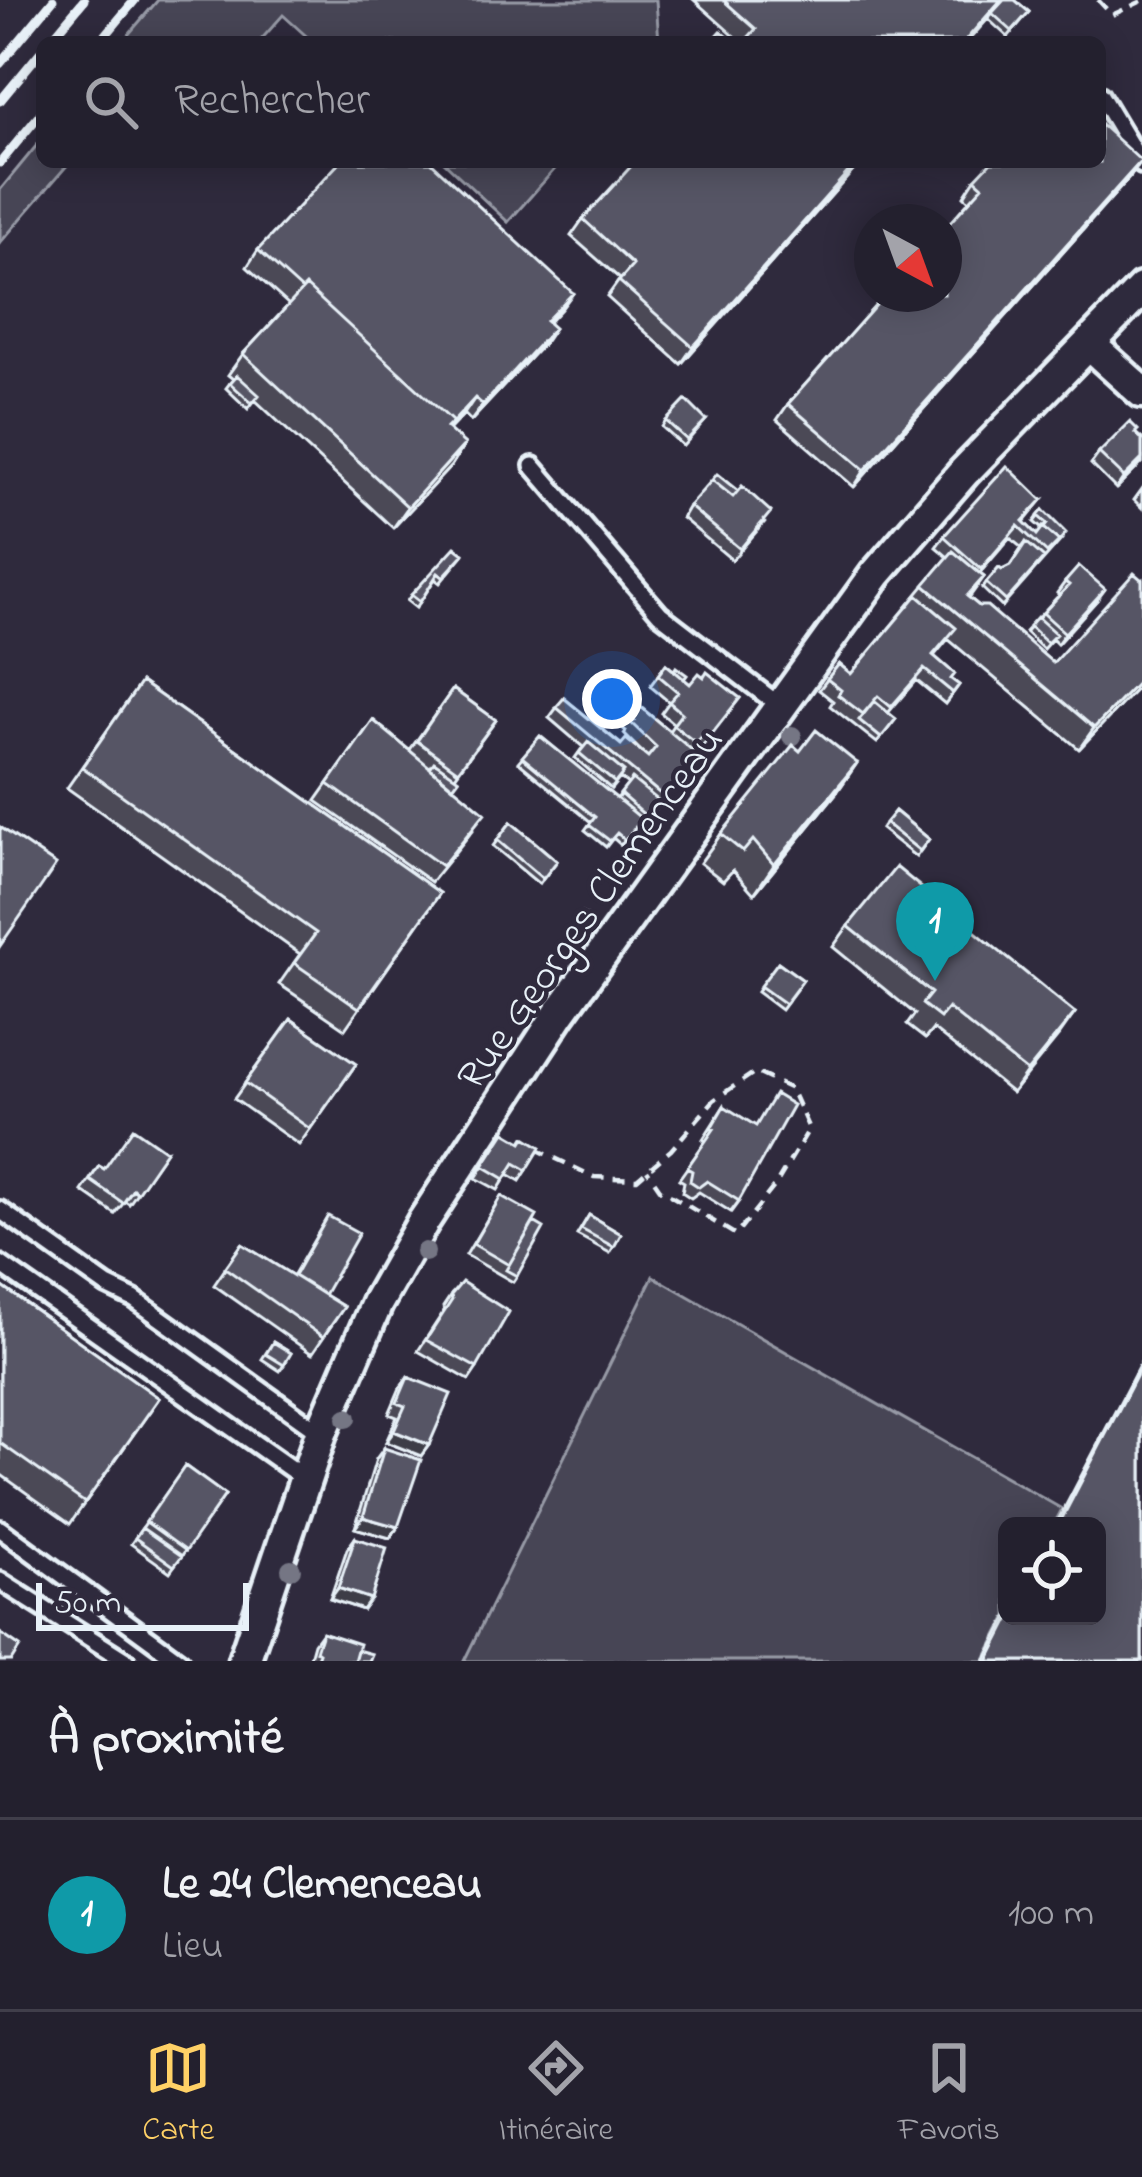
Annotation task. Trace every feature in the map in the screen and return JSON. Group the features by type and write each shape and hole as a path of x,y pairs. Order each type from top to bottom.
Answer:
{"street":[{"name":"Rue Georges Clemenceau","path":"244,1661 321,1433 377,1303 423,1222 575,989 884,564 964,472 1142,289"},
{"path":"1090,345 1142,392"}],"lane":[{"path":"1106,104 1142,166"},
{"path":"533,466 660,614 780,706"},
{"path":"0,1210 321,1433"},
{"path":"0,1264 305,1479"},
{"path":"0,1529 180,1661"},
{"path":"0,1581 125,1661"}],"path":[{"path":"1098,0 1112,16 1142,1"},
{"path":"530,1145 594,1177 637,1179 714,1100 755,1072 790,1089 809,1129 776,1184 736,1235 660,1190 647,1170"}],"shaded area":[{"path":"158,0 656,0 659,36 306,36 283,15 264,36 127,36"},
{"path":"36,146 36,168 65,168 0,243 0,190"},
{"path":"450,168 556,168 508,222"},
{"path":"653,1276 1062,1509 1058,1517 998,1517 998,1625 1002,1625 984,1661 464,1661"}],"building":[{"path":"723,0 1001,0 969,36 750,36 756,29"},
{"path":"1004,0 1015,0 1029,12 1012,31 992,13"},
{"path":"1106,129 1141,161 865,470 788,404 870,312 962,312 962,209 983,186 975,179 985,168 1106,168"},
{"path":"334,168 438,168 573,293 546,321 554,328 483,405 475,398 453,422 306,286 302,290 258,250"},
{"path":"630,168 852,168 693,347 619,281 633,265 583,219"},
{"path":"306,286 453,422 447,428 465,444 408,507 243,354"},
{"path":"237,375 259,395 252,403 230,383"},
{"path":"686,400 706,420 687,440 666,421"},
{"path":"1130,422 1142,439 1142,459 1124,477 1099,453"},
{"path":"1007,466 1042,500 1023,521 1037,535 1043,527 1059,541 1047,553 1018,526 981,569 944,536"},
{"path":"717,474 738,491 733,497 712,480"},
{"path":"712,480 733,497 742,486 771,512 740,549 689,506"},
{"path":"1043,510 1066,533 1055,546 1059,541 1038,516"},
{"path":"1026,542 1044,558 1006,601 986,583 999,568 1010,566"},
{"path":"455,547 464,554 443,577 438,573 420,602 411,595"},
{"path":"953,551 984,577 967,596 987,606 1053,663 1134,573 1142,580 1142,678 1094,728 924,585"},
{"path":"1079,566 1105,589 1065,633 1043,613 1069,585 1065,582"},
{"path":"917,595 956,628 933,655 955,674 951,679 959,685 953,693 924,669 891,707 878,696 863,714 838,695 841,690 827,679 839,664 851,674"},
{"path":"1037,617 1056,634 1047,643 1029,626"},
{"path":"666,664 690,684 699,673 704,677 707,672 740,698 709,737 705,733 696,743 673,725 682,713 669,702 678,692 658,675"},
{"path":"602,675 698,755 664,797 556,707 564,698 621,745 626,739 648,757 656,747 593,686"},
{"path":"141,682 440,893 359,1008 294,963 316,933 82,767"},
{"path":"453,689 496,720 458,771 417,741"},
{"path":"874,701 896,719 881,738 859,720"},
{"path":"373,720 485,813 442,866 328,784"},
{"path":"816,730 857,763 774,865 753,840 743,852 721,834 793,745 800,751"},
{"path":"540,736 642,819 625,840 617,833 610,841 589,825 595,817 522,757"},
{"path":"588,742 624,772 615,783 579,753"},
{"path":"434,762 459,779 453,787 430,768"},
{"path":"632,779 660,802 648,818 620,794"},
{"path":"895,811 929,839 920,851 885,823"},
{"path":"511,822 557,861 543,879 497,840"},
{"path":"0,827 56,865 0,946"},
{"path":"896,867 1075,1013 1027,1072 948,1008 940,1018 922,1004 931,993 848,926"},
{"path":"581,913 589,917 582,928 575,924"},
{"path":"778,962 803,980 785,1004 760,986"},
{"path":"291,1019 356,1064 310,1129 245,1083"},
{"path":"775,1094 793,1105 739,1201 707,1181 699,1187 690,1181 692,1171 687,1168 724,1106 756,1126"},
{"path":"133,1128 166,1151 137,1193 133,1189 123,1203 90,1180 99,1166 104,1169"},
{"path":"505,1132 541,1147 527,1170 515,1163 505,1179 483,1166"},
{"path":"501,1196 537,1216 509,1265 473,1244"},
{"path":"589,1215 621,1234 614,1247 581,1229"},
{"path":"328,1216 359,1233 324,1295 294,1276"},
{"path":"534,1222 544,1228 517,1276 506,1270"},
{"path":"242,1244 344,1307 323,1337 225,1268"},
{"path":"462,1282 509,1312 477,1368 426,1340"},
{"path":"0,1285 159,1398 85,1503 0,1443"},
{"path":"273,1342 291,1353 284,1365 266,1354"},
{"path":"1142,1365 1142,1661 988,1661 1006,1625 1106,1625 1106,1517 1063,1517"},
{"path":"408,1377 451,1394 429,1445 394,1431 405,1406 397,1403"},
{"path":"384,1448 421,1460 398,1527 363,1517"},
{"path":"185,1466 225,1495 186,1551 146,1522"},
{"path":"142,1528 182,1556 174,1566 135,1538"},
{"path":"355,1538 387,1548 371,1599 338,1588"},
{"path":"322,1632 359,1644 354,1661 316,1661"},
{"path":"0,1633 20,1647 11,1661 0,1661"},
{"path":"357,1650 372,1654 369,1661 354,1661"}],"railway":[{"path":"0,64 53,0"},
{"path":"54,36 84,0"},
{"path":"105,36 135,0"},
{"path":"0,101 36,57"},
{"path":"0,163 36,119"}],"place":[{"name":"Le 24 Clemenceau","path":"935,981"}]}
